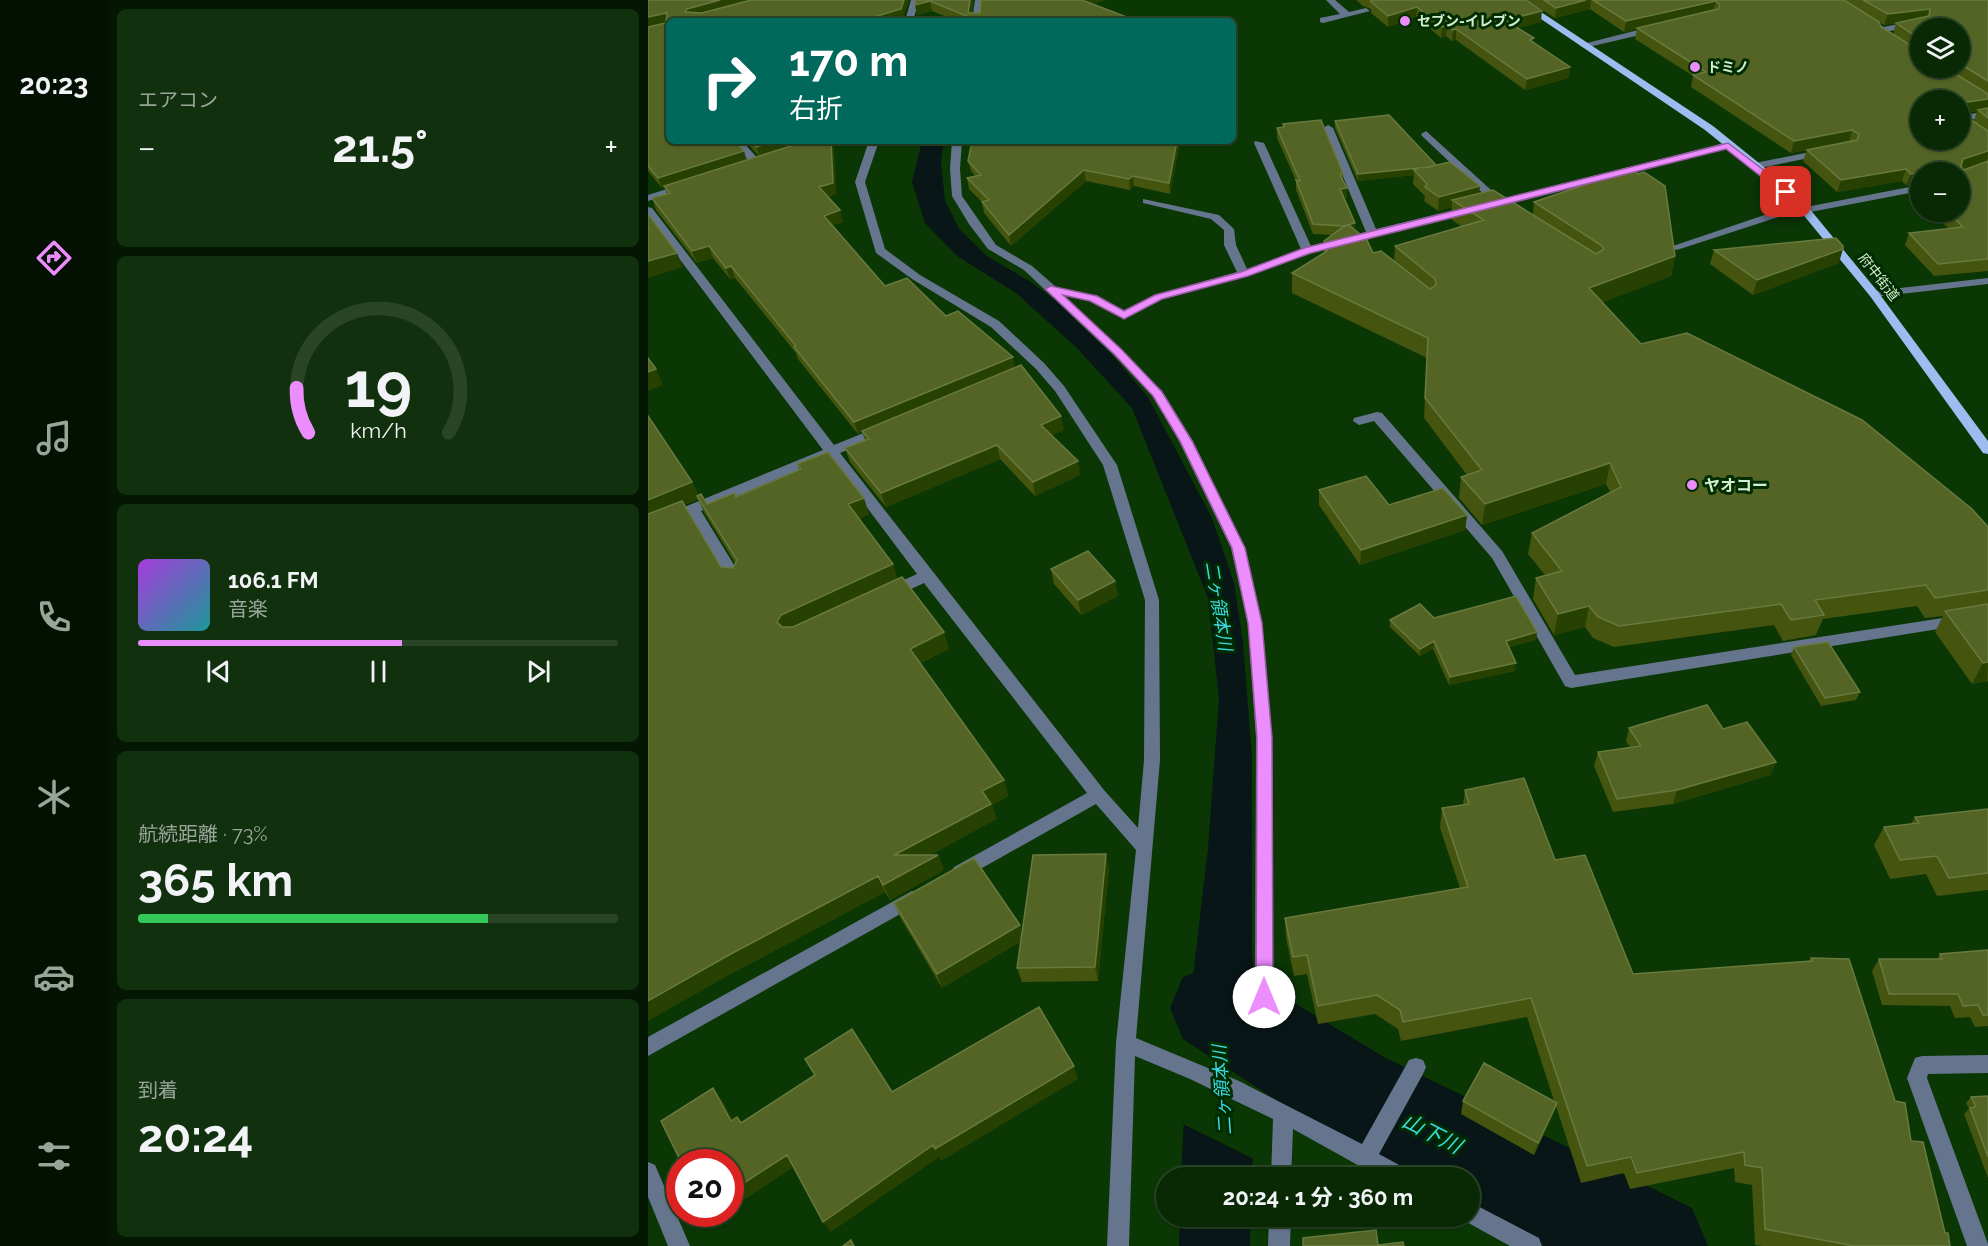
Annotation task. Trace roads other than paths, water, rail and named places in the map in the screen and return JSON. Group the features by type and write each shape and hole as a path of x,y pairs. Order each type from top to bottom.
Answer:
{"main road":[{"name":"府中街道","path":"1517,0 1708,129 1803,208 1874,294 1988,450"}],"street":[{"path":"910,18 915,0"},
{"path":"976,18 979,0"},
{"path":"1330,0 1347,15"},
{"path":"1323,20 1366,11"},
{"path":"1862,18 1883,30 1910,25"},
{"path":"1584,45 1666,27"},
{"path":"1883,30 1882,34 1891,40"},
{"path":"1988,114 1960,119 1988,140"},
{"path":"1328,128 1372,233"},
{"path":"1426,134 1512,216"},
{"path":"1259,143 1307,250"},
{"path":"740,144 757,164"},
{"path":"873,144 860,182 880,251 916,277 995,324 1035,368 1060,389 1110,465 1152,600 1152,760 1126,1044 1118,1246"},
{"path":"957,144 955,169 957,196 974,224 992,247 1028,268 1118,352 1158,394 1186,441 1238,548 1255,623 1264,738 1264,997"},
{"path":"1051,289 1093,298 1124,315 1159,297 1244,274 1307,250 1355,242 1372,233 1728,145"},
{"path":"1755,166 1838,149"},
{"path":"648,198 694,184"},
{"path":"1676,247 1803,208 1910,190"},
{"path":"1147,201 1215,217 1229,229 1230,245 1244,274"},
{"path":"648,210 926,576 1098,795 1145,848"},
{"path":"1874,294 1988,281"},
{"path":"1359,421 1377,416 1497,555 1571,682 1988,616"},
{"path":"648,527 897,424"},
{"path":"693,509 735,578"},
{"path":"875,600 926,576"},
{"path":"648,1047 1098,795"},
{"path":"1126,1044 1165,1058 1277,1111 1367,1155 1386,1167"},
{"path":"1978,1246 1917,1078 1922,1065 1988,1064"},
{"path":"1367,1155 1416,1067"},
{"path":"1277,1111 1280,1167"},
{"path":"648,1172 679,1246"},
{"path":"1480,1218 1531,1246"},
{"path":"1279,1246 1280,1227"}],"water":[{"name":"二ヶ領本川","path":"921,144 944,144 941,162 945,201 960,230 987,256 1031,282 1056,301 1111,354 1148,397 1212,518 1234,583 1243,643 1252,757 1252,952 1256,1004 1265,1055 1252,1167 1182,1167 1190,1002 1208,848 1219,698 1208,598 1132,408 1076,347 1016,293 957,256 925,223 912,182"},
{"path":"1180,1227 1250,1227 1250,1246 1179,1246"}],"waterway":[{"name":"山下川","path":"1217,1008 1349,1091 1654,1246"}],"place":[{"name":"セブン-イレブン","path":"1405,21"},
{"name":"ドミノ","path":"1695,67"},
{"name":"ヤオコー","path":"1692,485"}]}
